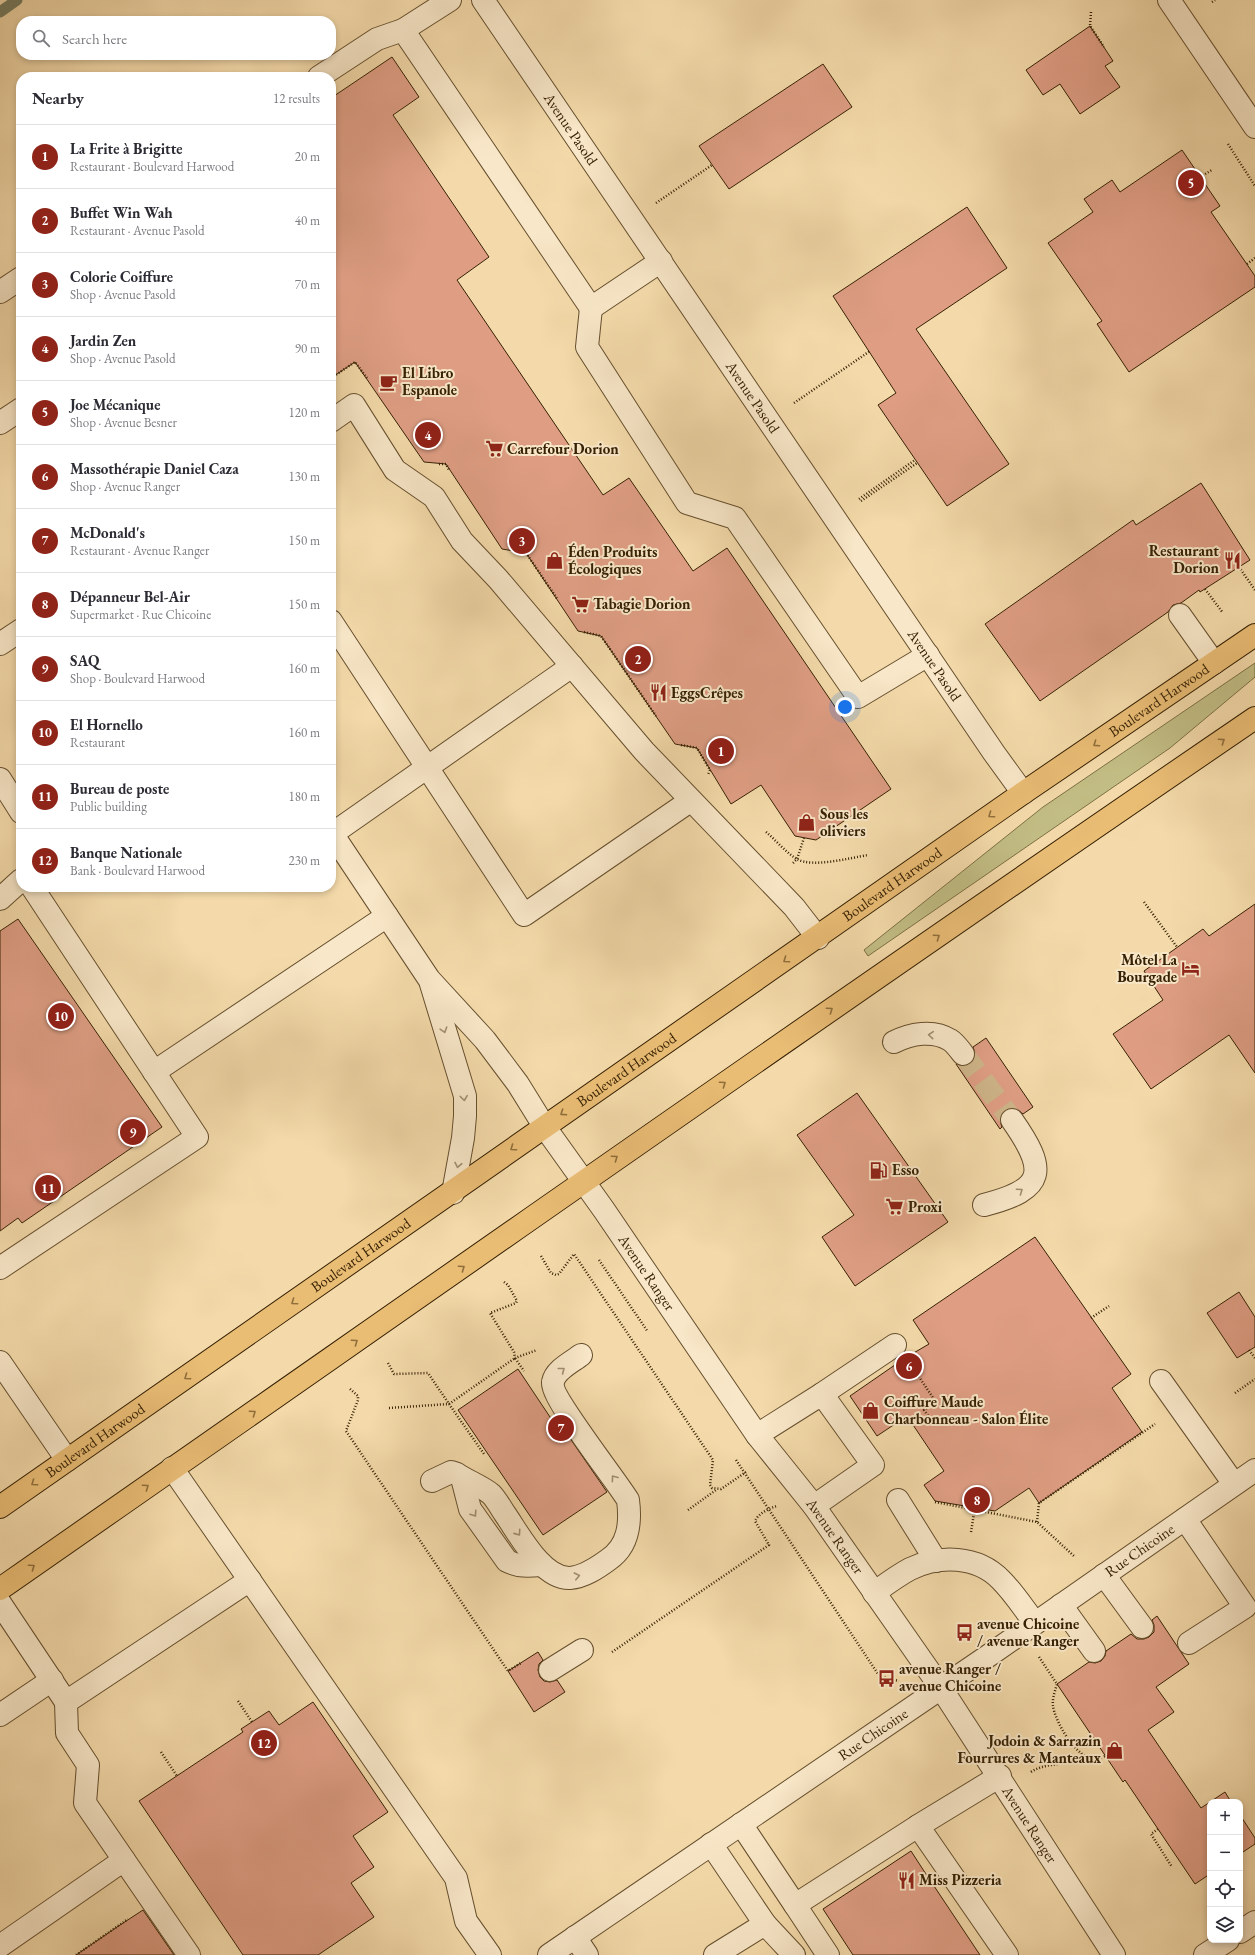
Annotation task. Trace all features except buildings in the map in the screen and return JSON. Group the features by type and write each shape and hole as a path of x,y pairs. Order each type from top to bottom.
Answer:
{"highway":[{"name":"Boulevard Harwood","path":"0,1507 453,1193 544,1126 818,938 1023,793 1255,635"},
{"path":"0,1589 496,1244 584,1180 1255,718"}],"street":[{"path":"326,72 376,38 403,30 450,0"},
{"name":"Avenue Pasold","path":"483,0 1023,793"},
{"path":"1169,0 1255,126"},
{"path":"403,30 591,308 587,347 687,503 735,518 858,697 928,655"},
{"path":"591,308 661,262"},
{"path":"0,292 16,281"},
{"path":"336,418 354,405 395,470 434,497 462,541 498,580 644,751 690,801 794,907 818,938"},
{"path":"0,423 16,412"},
{"path":"1180,615 1214,663"},
{"path":"336,629 524,915 690,801"},
{"path":"0,644 16,633"},
{"path":"336,830 572,666"},
{"path":"0,780 16,804"},
{"path":"336,839 429,979 465,1096 464,1131 453,1193"},
{"path":"0,899 16,885"},
{"path":"0,1268 198,1137 35,892"},
{"path":"154,1072 387,916"},
{"name":"Avenue Ranger","path":"429,979 485,1040 518,1084 544,1126 584,1180 757,1435 814,1506 941,1688 1000,1776 1114,1955"},
{"path":"894,1042 904,1037 930,1034 951,1040 963,1054"},
{"path":"984,1206 1009,1199 1029,1185 1035,1178 1037,1168 1034,1156 1027,1141 1012,1120"},
{"path":"757,1435 822,1394 895,1344"},
{"path":"432,1481 451,1472 462,1478 470,1509 507,1561 515,1565 523,1566 542,1564 558,1575 569,1578 582,1576 614,1556 624,1543 629,1529 630,1514 628,1500 567,1412 554,1389 553,1383 556,1374 581,1355"},
{"path":"0,1362 67,1460"},
{"path":"1161,1381 1234,1484"},
{"path":"814,1506 873,1465 822,1394"},
{"path":"172,1468 456,1878 466,1921 490,1955"},
{"name":"Rue Chicoine","path":"548,1955 941,1688 1255,1470"},
{"path":"898,1500 936,1561"},
{"path":"1185,1519 1245,1607 1189,1643"},
{"path":"874,1593 920,1564 950,1559 966,1560 991,1572 1001,1579 1035,1623"},
{"path":"1104,1575 1142,1627"},
{"path":"66,1702 250,1580"},
{"path":"0,1603 66,1702 67,1733 88,1765 85,1803 189,1955"},
{"path":"1061,1605 1094,1651"},
{"path":"550,1670 582,1650"},
{"path":"0,1715 52,1680"},
{"path":"795,1905 918,1826 1000,1776"},
{"path":"741,1824 828,1955"},
{"path":"918,1826 1007,1955"},
{"path":"711,1844 765,1924 794,1955"},
{"path":"0,1946 124,1860"},
{"path":"1243,1930 1255,1922"},
{"path":"715,1955 765,1924"},
{"path":"575,1937 587,1955"},
{"path":"1205,1955 1223,1943"}],"path":[{"path":"1091,12 1090,26 1104,47"},
{"path":"656,203 712,165"},
{"path":"1200,177 1212,170"},
{"path":"1247,264 1255,258"},
{"path":"794,403 870,351"},
{"path":"336,375 355,362 368,379"},
{"path":"431,462 446,464 453,475"},
{"path":"860,500 916,462"},
{"path":"508,550 526,553 561,605"},
{"path":"1239,567 1255,590"},
{"path":"1205,589 1223,614"},
{"path":"578,631 601,636 658,718"},
{"path":"676,744 697,748 710,770 707,778"},
{"path":"762,829 797,859 805,862 814,863 868,855"},
{"path":"797,859 804,838"},
{"path":"1144,902 1177,947"},
{"path":"541,1256 551,1273 556,1275 559,1274 574,1254 713,1460 710,1485 717,1490"},
{"path":"504,1282 508,1285 517,1301 516,1304 490,1313 514,1352 515,1358 527,1376"},
{"path":"1091,1318 1109,1306"},
{"path":"388,1408 449,1404 515,1358 542,1348"},
{"path":"1249,1350 1255,1358"},
{"path":"388,1363 394,1374 428,1373 486,1457"},
{"path":"916,1374 936,1402 924,1410 934,1424"},
{"path":"1235,1393 1255,1379"},
{"path":"350,1389 358,1396 358,1400 346,1431 508,1671"},
{"path":"1037,1522 1039,1503 1142,1432"},
{"path":"688,1510 750,1469"},
{"path":"744,1473 878,1674 886,1678"},
{"path":"933,1502 975,1508 1037,1522 1076,1556"},
{"path":"606,1656 769,1545 755,1521 757,1517 768,1509 775,1506 783,1507"},
{"path":"1038,1657 1057,1684 1053,1705 1058,1721 1070,1741 1082,1754 1090,1758 1105,1756"},
{"path":"238,1701 252,1722"},
{"path":"161,1752 177,1776"},
{"path":"1029,1773 1047,1765 1067,1763 1075,1760 1082,1754"},
{"path":"1158,1829 1151,1834 1172,1867"},
{"path":"76,1955 133,1916"}],"shaded area":[{"path":"1255,663 1255,677 1170,748 868,956 864,950 1043,807"}],"waterway":[{"path":"0,12 17,0"}],"tunnel":[{"path":"963,1054 1012,1120"}],"place":[{"name":"Joe Mécanique","path":"1191,183"},
{"name":"El Libro Espanole","path":"389,382"},
{"name":"Jardin Zen","path":"428,435"},
{"name":"Carrefour Dorion","path":"494,449"},
{"name":"Colorie Coiffure","path":"522,541"},
{"name":"Restaurant Dorion","path":"1232,560"},
{"name":"Éden Produits Écologiques","path":"555,561"},
{"name":"Tabagie Dorion","path":"580,604"},
{"name":"Buffet Win Wah","path":"638,659"},
{"name":"EggsCrêpes","path":"658,693"},
{"name":"La Frite à Brigitte","path":"721,751"},
{"name":"Sous les oliviers","path":"807,823"},
{"name":"Môtel La Bourgade","path":"1190,969"},
{"name":"El Hornello","path":"61,1016"},
{"name":"SAQ","path":"133,1132"},
{"name":"Esso","path":"879,1170"},
{"name":"Bureau de poste","path":"48,1188"},
{"name":"Proxi","path":"895,1207"},
{"name":"Massothérapie Daniel Caza","path":"909,1366"},
{"name":"Coiffure Maude Charbonneau - Salon Élite","path":"871,1411"},
{"name":"McDonald's","path":"561,1428"},
{"name":"Dépanneur Bel-Air","path":"977,1500"},
{"name":"avenue Chicoine / avenue Ranger","path":"964,1633"},
{"name":"avenue Ranger / avenue Chicoine","path":"886,1678"},
{"name":"Banque Nationale","path":"264,1743"},
{"name":"Jodoin & Sarrazin Fourrures & Manteaux","path":"1114,1750"},
{"name":"Miss Pizzeria","path":"906,1880"}]}
